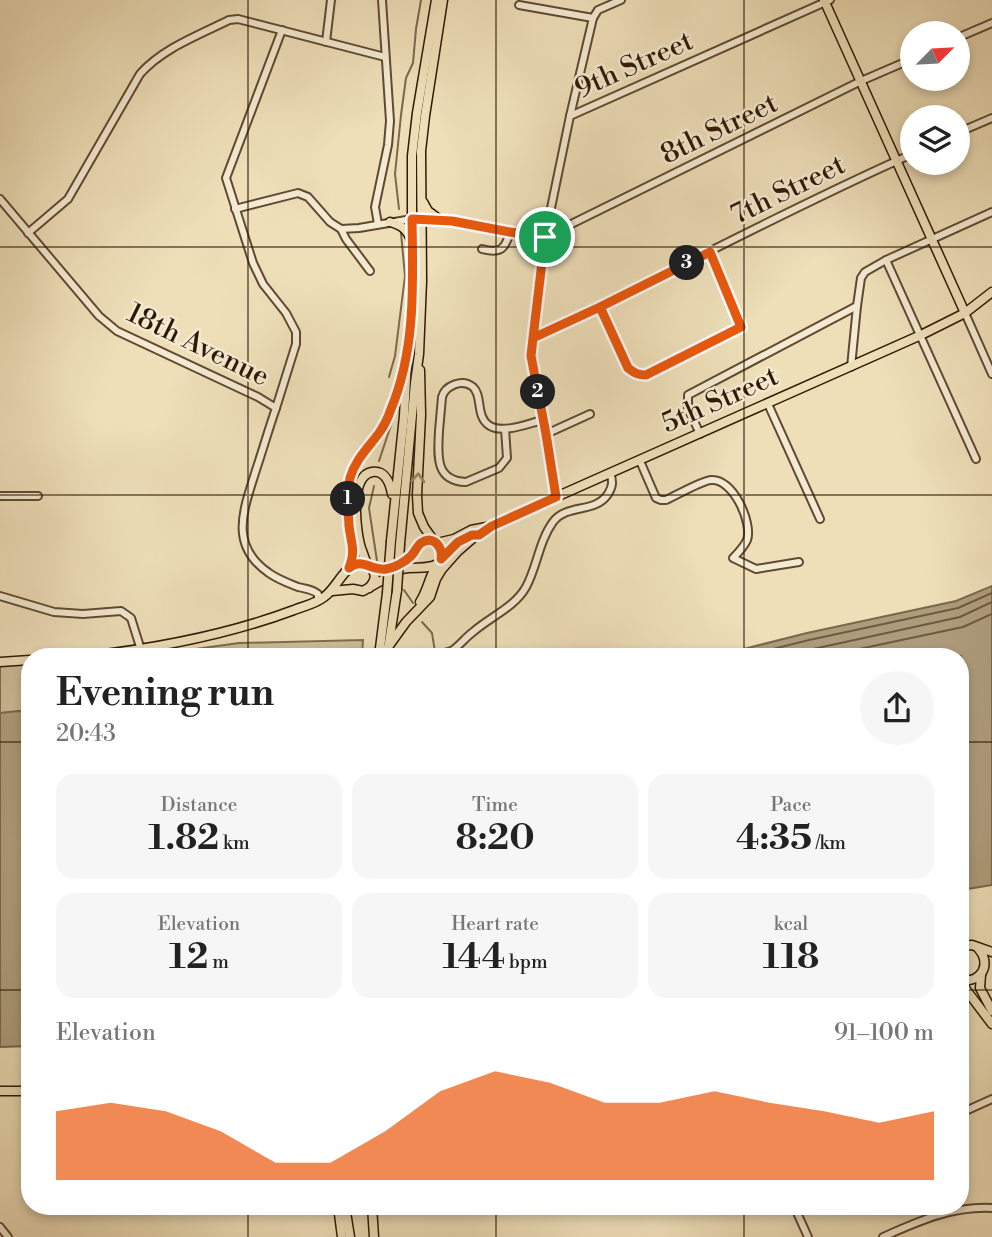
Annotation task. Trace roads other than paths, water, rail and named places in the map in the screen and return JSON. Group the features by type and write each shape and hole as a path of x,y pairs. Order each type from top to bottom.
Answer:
{"main road":[{"path":"385,648 387,593 396,542 419,354 422,281 412,156 436,0"},
{"path":"394,503 404,416 412,301 412,245 421,199 425,116 443,0"},
{"path":"827,1 965,313"},
{"path":"421,199 428,211 440,220"},
{"path":"390,222 406,230 412,245"},
{"name":"5th Street","path":"439,562 458,542 472,535 479,535 492,526 556,497 921,335 965,313 992,292"},
{"path":"415,611 439,562 441,549 424,527 418,513 421,387 419,354"},
{"path":"151,648 244,628 318,601 332,591 353,558 348,510 351,475 357,460 380,432 388,416 407,361"},
{"path":"369,588 374,573 358,538 357,486 368,473 376,472 383,474 391,487 394,503 397,590 385,648"},
{"name":"5th Street","path":"369,566 387,569 403,562 424,541 454,539 471,530 492,526"},
{"path":"386,648 405,622 430,597 436,579 451,558 479,535"},
{"path":"332,591 363,591 402,569 415,566 427,568 439,562"},
{"path":"348,569 358,563 369,566"},
{"path":"348,569 347,581 353,589"},
{"path":"0,662 21,661"},
{"path":"969,945 992,952"},
{"path":"978,948 985,958 980,988 992,1011"},
{"path":"969,981 992,963"},
{"path":"969,992 992,1024"},
{"path":"0,1091 21,1091"},
{"path":"339,1215 342,1237"},
{"path":"346,1215 350,1237"},
{"path":"373,1215 374,1237"}],"street":[{"path":"326,41 331,0"},
{"path":"378,225 375,207 388,145 390,121 382,0"},
{"path":"556,497 531,356 545,237 593,18 598,10 621,0"},
{"name":"9th Street","path":"570,116 827,1"},
{"path":"519,5 593,18"},
{"path":"28,233 68,199 140,75 149,65 180,45 234,19 386,57"},
{"path":"970,32 992,23"},
{"path":"276,408 296,344 296,332 286,313 263,284 253,263 226,178 282,30"},
{"name":"8th Street","path":"545,237 900,64"},
{"path":"970,127 992,118"},
{"name":"7th Street","path":"533,338 900,159"},
{"path":"235,209 298,193 309,197 330,222 341,229 370,271"},
{"name":"18th Avenue","path":"0,199 99,316 117,331 276,408 246,505 242,530 244,542 250,554 270,574 285,582 313,590 318,594 318,601"},
{"path":"851,367 857,306 864,272 992,212"},
{"path":"341,229 417,219 452,221 545,237"},
{"path":"482,249 499,251 507,243 510,232"},
{"path":"600,307 628,368 640,375 651,373 741,327 710,252"},
{"path":"886,260 976,459"},
{"path":"700,434 688,408 688,395 857,306"},
{"path":"965,313 992,374"},
{"path":"505,429 507,458 499,468 466,482 449,478 442,470 438,445 442,397 446,388 456,384 472,386 484,420 493,427 505,429 543,420"},
{"path":"768,404 820,519"},
{"path":"546,434 590,414"},
{"path":"640,461 656,498 661,500 709,480 718,480 726,485 740,505 748,539 733,558 757,569 799,562"},
{"path":"455,648 520,596 555,519 572,510 590,507 606,498 611,488 610,473"},
{"path":"0,496 38,496"},
{"path":"0,596 54,612 83,614 121,611 131,618 140,648"},
{"path":"969,1109 992,1099"},
{"path":"969,1208 992,1208"},
{"path":"798,1215 808,1237"},
{"path":"883,1237 936,1215"},
{"path":"0,1227 8,1237"}],"water":[{"path":"992,586 992,885 969,889 969,648 748,648 956,601"},
{"path":"21,711 21,1046 0,1047 0,713"}],"waterway":[{"path":"399,209 395,174 401,115 406,78 413,63 421,0"},
{"path":"389,377 395,356 405,276 401,233"},
{"path":"379,461 393,419"},
{"path":"374,486 369,508 377,561"},
{"path":"404,590 413,603"},
{"path":"422,622 432,633 434,648"}]}
